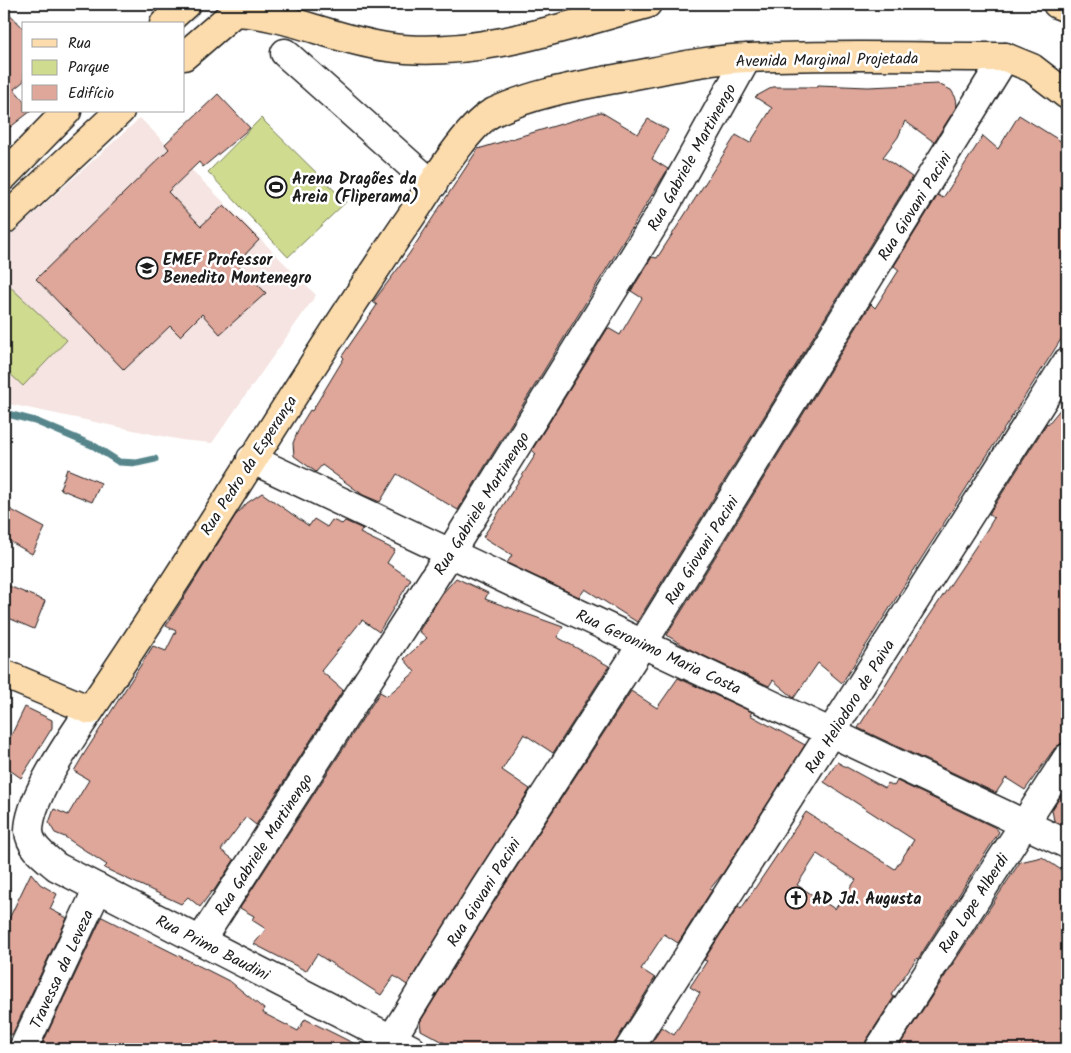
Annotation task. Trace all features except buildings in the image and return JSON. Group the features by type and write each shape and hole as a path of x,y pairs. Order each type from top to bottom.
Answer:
{"main road":[{"path":"166,22 186,4"},
{"path":"185,55 240,8 387,47 432,49 492,44 647,4"},
{"path":"1057,4 1067,8"},
{"name":"Avenida Marginal Projetada","path":"491,113 555,90 678,67 747,58 1005,57 1032,68 1067,95"},
{"path":"4,176 66,112"},
{"path":"4,220 119,112"},
{"name":"Rua Pedro da Esperança","path":"90,710 132,649 251,459 432,185 473,129 491,113"},
{"path":"4,674 90,710"}],"street":[{"path":"285,53 432,185"},
{"name":"Rua Giovani Pacini","path":"401,1044 484,889 643,642 1005,57"},
{"name":"Rua Gabriele Martinengo","path":"201,940 450,553 664,208 747,58"},
{"name":"Rua Heliodoro de Paiva","path":"629,1049 832,734 1067,362"},
{"name":"Rua Geronimo Maria Costa","path":"251,459 643,642 832,734 1067,844"},
{"name":"Rua Pedro da Esperança","path":"29,832 34,808 42,789 90,710"},
{"name":"Rua Lope Alberdi","path":"878,1049 1067,758"},
{"name":"Rua Primo Baudini","path":"29,832 36,850 57,866 401,1044"},
{"name":"Travessa da Leveza","path":"23,1049 98,888"}],"shaded area":[{"name":"EMEF Professor Benedito Montenegro","path":"140,118 316,295 212,443 181,440 4,403 4,241"}],"green space":[{"name":"Arena Dragões da Areia (Fliperama)","path":"261,118 346,202 288,257 208,172"},
{"path":"4,281 67,340 23,386 4,368"}],"waterway":[{"path":"4,413 35,421 94,446 119,462 137,463 155,459"}],"place":[{"name":"Arena Dragões da Areia (Fliperama)","path":"276,187"},
{"name":"EMEF Professor Benedito Montenegro","path":"147,268"},
{"name":"AD Jd. Augusta","path":"796,898"}]}
